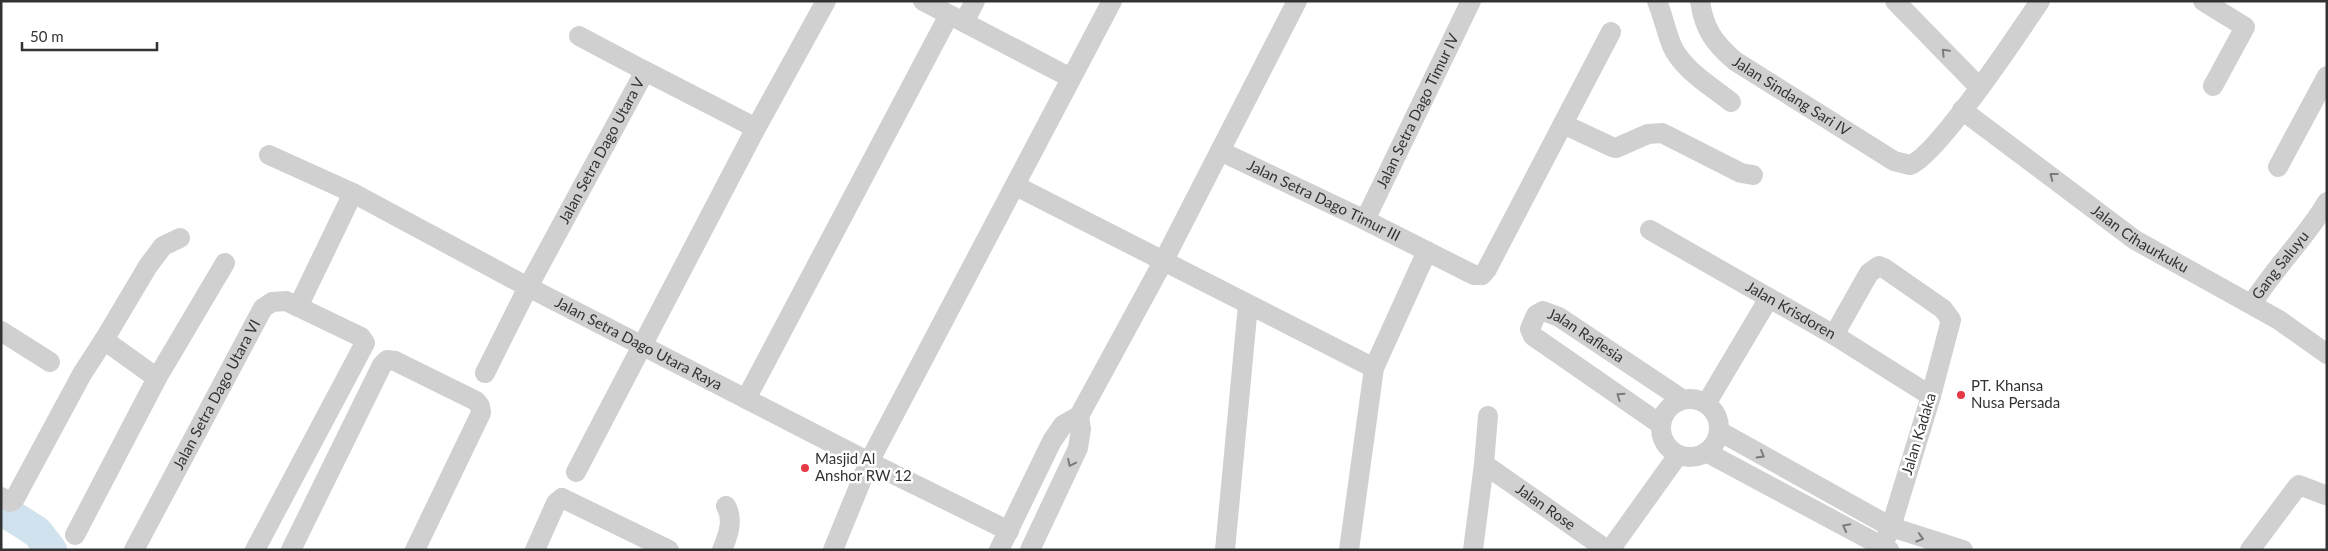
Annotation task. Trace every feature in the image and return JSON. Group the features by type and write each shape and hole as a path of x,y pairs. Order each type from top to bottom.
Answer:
{"street":[{"path":"576,472 756,128 826,1"},
{"path":"923,1 1071,78"},
{"path":"746,399 956,18 975,1"},
{"path":"833,550 868,462 1016,186 1112,1"},
{"path":"999,550 1052,441 1063,425 1079,416 1164,260 1297,1"},
{"name":"Jalan Setra Dago Timur IV","path":"1365,220 1471,1"},
{"name":"Jalan Sindang Sari IV","path":"1700,1 1705,24 1712,40 1735,61 1894,161 1910,165 1923,158 1962,110"},
{"path":"1895,1 1979,87"},
{"path":"1962,110 2040,1"},
{"path":"2203,1 2245,27 2212,86"},
{"path":"1664,4 1672,46 1679,57 1731,102"},
{"path":"1612,32 1563,124 1616,148 1648,134 1662,133 1741,173 1753,175"},
{"path":"580,36 644,72"},
{"name":"Jalan Setra Dago Utara V","path":"484,373 528,287 644,72 756,128"},
{"path":"2278,167 2327,76"},
{"name":"Jalan Cihaurkuku","path":"1962,110 2135,240 2252,304 2326,352"},
{"name":"Jalan Setra Dago Timur III","path":"1220,151 1365,220 1474,275 1482,275 1487,269 1563,124"},
{"name":"Jalan Setra Dago Utara Raya","path":"269,156 353,193 528,287 868,462 1009,531"},
{"path":"1016,186 1374,368"},
{"path":"298,307 353,193"},
{"name":"Gang Saluyu","path":"2252,304 2267,280 2297,246 2327,202"},
{"name":"Jalan Krisdoren","path":"1650,230 1834,335 1931,396"},
{"path":"8,499 148,266 163,246 180,238"},
{"path":"1349,550 1374,368 1427,251"},
{"path":"75,535 157,378 225,263"},
{"name":"Jalan Kadaka","path":"1834,335 1869,273 1879,266 1943,309 1951,320 1931,396 1886,548"},
{"path":"1706,404 1769,298"},
{"name":"Jalan Setra Dago Utara VI","path":"134,550 262,308 272,302 286,301 361,337 365,343 255,550"},
{"path":"1226,550 1248,305"},
{"name":"Jalan Raflesia","path":"1660,424 1533,336 1530,329 1536,316 1543,311 1559,317 1682,400"},
{"path":"1,331 50,362"},
{"path":"104,340 157,378"},
{"path":"291,550 382,365 387,360 395,361 476,401 480,406 480,413 415,550"},
{"path":"1690,398 1706,404 1716,415 1719,431 1717,439 1706,452 1697,456 1678,455 1668,448 1661,437 1660,424 1668,409 1682,400 1690,398"},
{"path":"1030,550 1078,448 1082,429 1079,416"},
{"path":"1473,550 1488,416"},
{"path":"1719,431 1891,527 1963,550"},
{"path":"1706,452 1886,548"},
{"path":"1608,550 1678,455"},
{"name":"Jalan Rose","path":"1484,464 1608,550"},
{"path":"2250,550 2297,487 2300,485 2326,492"},
{"path":"535,550 556,503 562,498 669,550"},
{"path":"722,550 730,523 730,514 726,506"}],"waterway":[{"path":"1,509 37,532 51,550"}],"place":[{"name":"PT. Khansa Nusa Persada","path":"1961,395"},
{"name":"Masjid Al Anshor RW 12","path":"805,468"}]}
